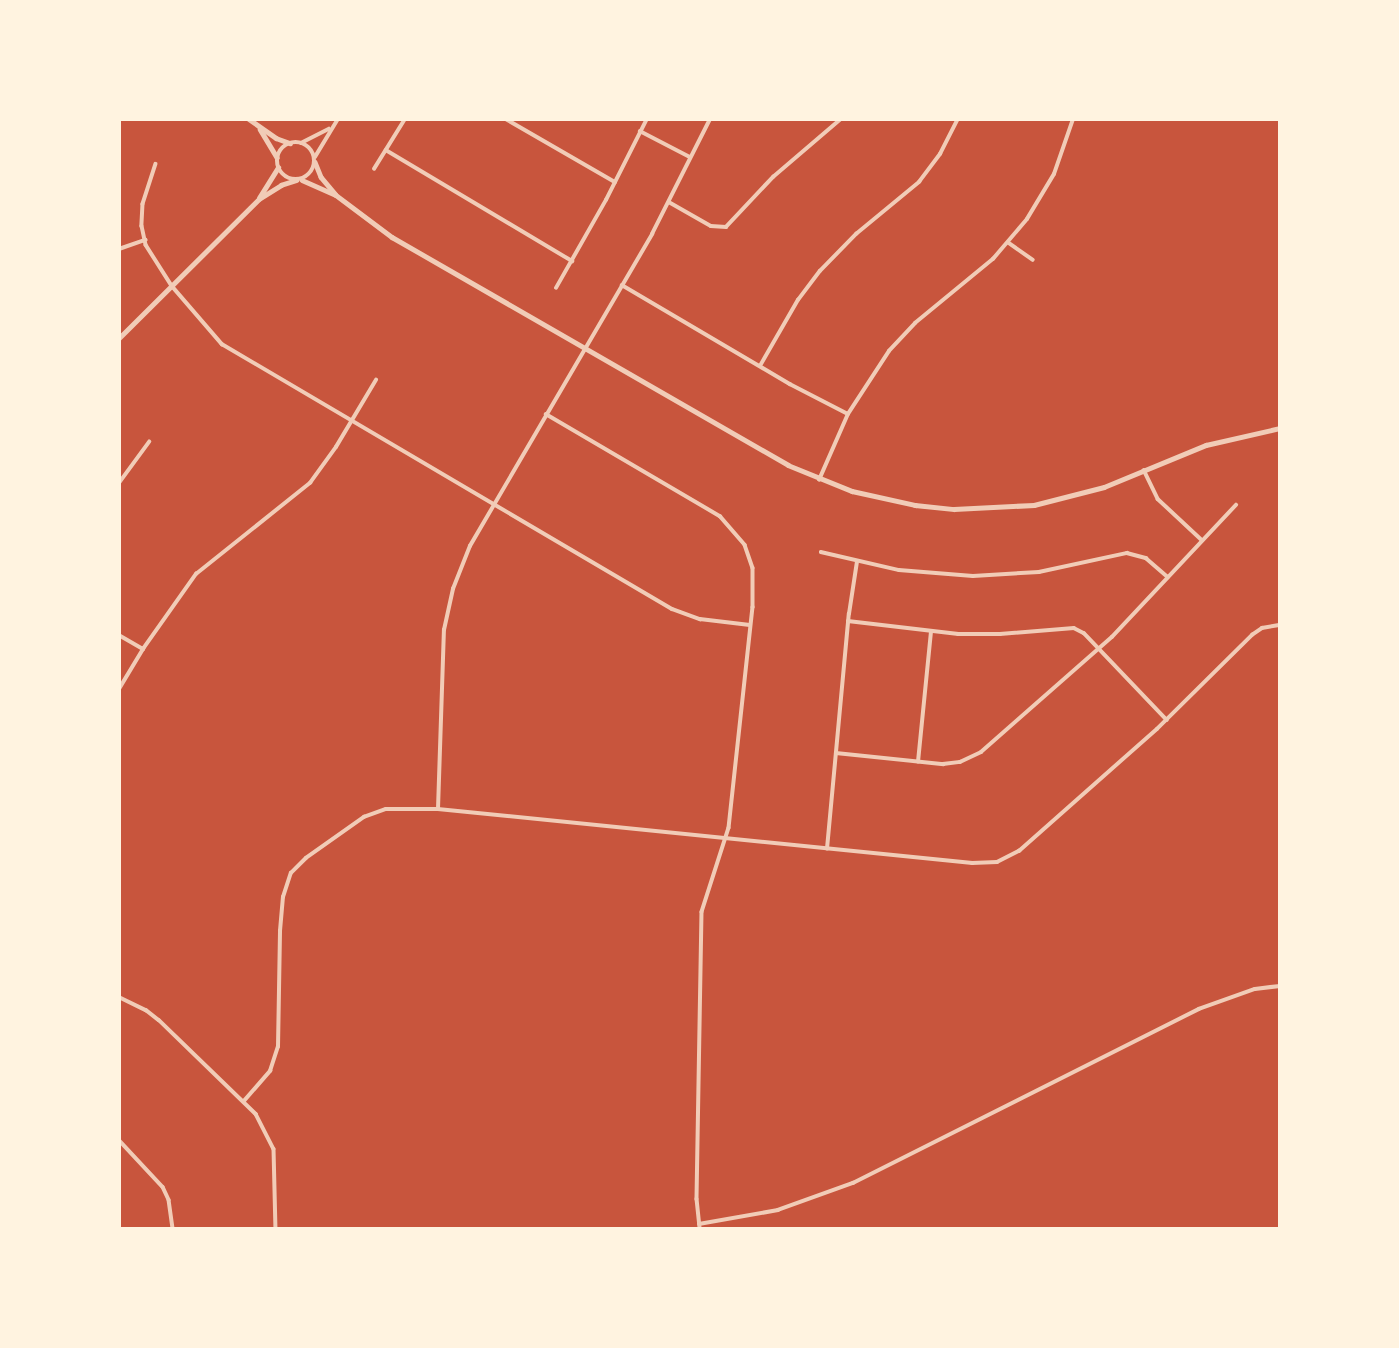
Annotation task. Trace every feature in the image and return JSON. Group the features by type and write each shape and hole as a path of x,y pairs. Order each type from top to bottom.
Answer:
{"street":[{"path":"249,119 290,143 301,143 318,136 333,125"},
{"path":"119,338 259,199 281,185 309,175 338,119"},
{"path":"374,169 405,119"},
{"path":"506,119 615,182"},
{"path":"556,288 647,119"},
{"path":"438,809 444,630 458,578 470,547 622,285 710,119"},
{"path":"668,202 711,226 726,227 773,177 841,119"},
{"path":"760,366 798,300 820,271 847,243 919,182 940,154 958,119"},
{"path":"819,480 848,414 878,365 902,336 980,271 1008,242 1049,184 1073,119"},
{"path":"257,126 278,157"},
{"path":"640,131 690,157"},
{"path":"259,199 278,167 281,150 290,143"},
{"path":"301,143 308,146 321,177 336,195"},
{"path":"386,150 572,261"},
{"path":"156,164 143,204 145,240 153,259 172,286 222,344 672,609 699,619 750,625"},
{"path":"278,167 283,175 313,182 336,195 392,237 788,465 819,480 894,501 984,509 1034,505 1071,498 1206,445 1280,428"},
{"path":"119,249 145,240"},
{"path":"1008,242 1033,260"},
{"path":"622,285 848,414"},
{"path":"119,689 143,649 196,574 310,484 376,380"},
{"path":"546,414 730,525 745,545 752,568 755,586 726,839 702,912 700,1226 778,1210 853,1183 1199,1009 1255,989 1280,986"},
{"path":"119,484 149,442"},
{"path":"1144,470 1158,499 1202,540"},
{"path":"836,752 918,762 952,763 981,752 1099,648 1236,505"},
{"path":"821,552 857,562 918,573 990,576 1056,569 1127,552 1146,558 1168,577"},
{"path":"827,849 848,621 857,562"},
{"path":"848,621 931,632 1000,634 1069,627 1084,633 1167,720"},
{"path":"244,1101 264,1079 276,1057 283,897 291,873 306,858 364,817 386,809 438,809 980,864 1004,859 1019,851 1167,720 1252,635 1267,626 1279,625"},
{"path":"918,762 931,632"},
{"path":"119,635 143,649"},
{"path":"119,998 139,1005 159,1020 244,1101 269,1135 274,1149 276,1229"},
{"path":"119,1140 163,1186 169,1200 173,1229"}]}
